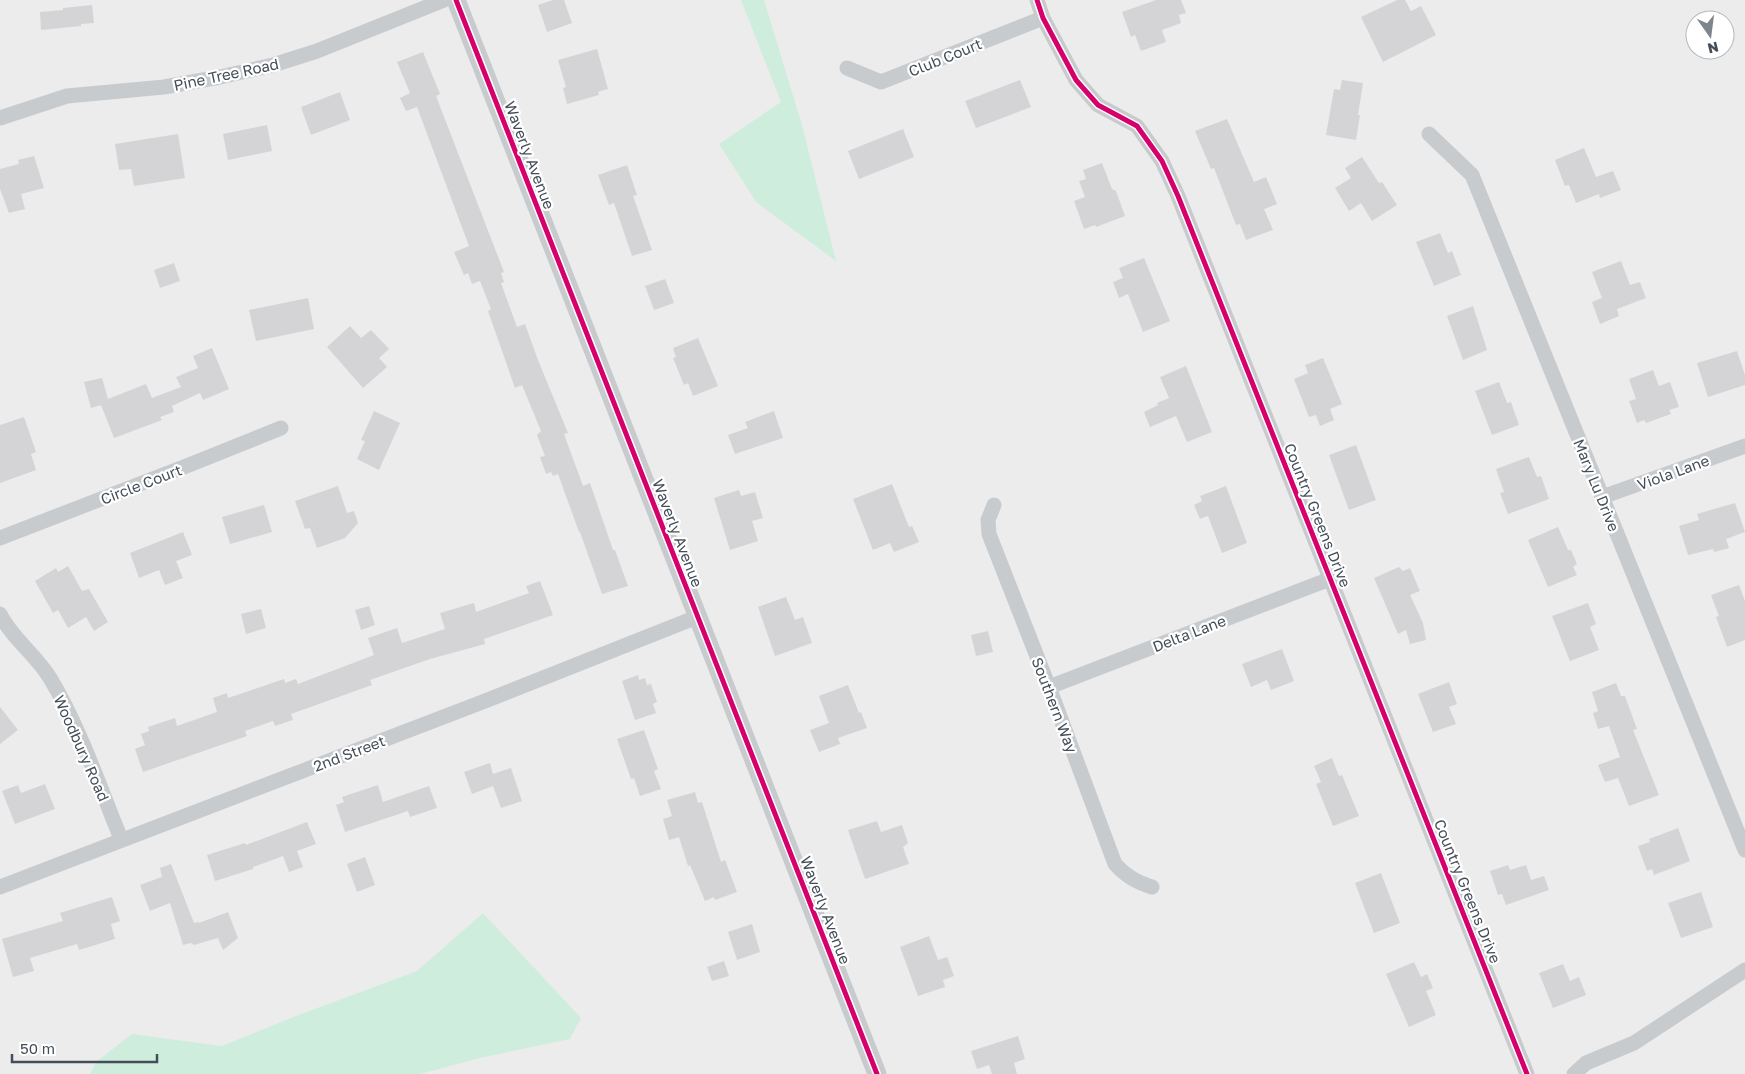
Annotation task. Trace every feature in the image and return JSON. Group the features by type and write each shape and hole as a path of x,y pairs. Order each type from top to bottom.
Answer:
{"street":[{"name":"Pine Tree Road","path":"0,118 66,96 164,87 273,65 317,50 444,0"},
{"name":"Waverly Avenue","path":"456,0 877,1074"},
{"name":"Country Greens Drive","path":"1037,0 1044,18 1076,80 1098,105 1137,126 1162,161 1178,196 1527,1074"},
{"name":"Club Court","path":"847,68 881,82 1044,18"},
{"name":"Mary Lu Drive","path":"1429,134 1472,175 1745,850"},
{"name":"Circle Court","path":"0,538 281,428"},
{"name":"Viola Lane","path":"1602,497 1745,446"},
{"name":"Southern Way","path":"994,505 988,520 989,534 1115,864 1126,876 1140,884 1152,886"},
{"name":"Delta Lane","path":"1049,687 1330,579"},
{"name":"Woodbury Road","path":"0,614 4,623 28,648 48,675 67,708 122,840"},
{"name":"2nd Street","path":"0,887 697,617"},
{"path":"1574,1074 1586,1063 1634,1043 1745,970"}],"green space":[{"path":"741,0 764,0 802,125 836,261 756,202 719,144 781,102"},
{"path":"483,913 581,1018 570,1039 480,1058 420,1074 90,1074 96,1062 132,1034 222,1046 417,971"}],"building":[{"path":"553,0 564,0 572,23 547,32 538,5"},
{"path":"1156,0 1181,0 1186,13 1179,15 1181,23 1162,30 1166,42 1141,51 1135,35 1131,37 1122,12"},
{"path":"1397,0 1405,0 1411,11 1421,6 1436,35 1383,62 1361,17"},
{"path":"92,5 94,23 41,30 40,12"},
{"path":"597,49 608,89 598,92 599,95 567,104 563,88 566,87 558,60"},
{"path":"423,52 440,94 436,96 504,272 501,273 504,282 501,283 517,327 525,324 568,433 564,434 583,486 590,483 613,550 615,550 628,586 602,594 558,474 553,476 551,472 546,474 540,457 545,456 537,435 541,431 522,385 515,388 488,311 491,309 480,281 472,284 468,273 464,275 454,252 469,246 417,107 406,111 400,98 410,93 397,62"},
{"path":"1020,80 1031,107 976,128 965,101"},
{"path":"1342,80 1363,83 1356,140 1326,135 1334,89 1340,90"},
{"path":"340,92 350,120 311,135 301,107"},
{"path":"1227,119 1254,182 1266,177 1277,204 1264,209 1273,230 1246,240 1240,224 1236,225 1214,168 1211,169 1195,131"},
{"path":"267,125 272,151 228,160 223,134"},
{"path":"903,129 914,157 859,179 848,151"},
{"path":"178,134 185,178 134,186 131,169 119,170 115,144"},
{"path":"1584,148 1596,177 1613,171 1621,190 1600,198 1599,194 1576,203 1569,185 1565,186 1555,160"},
{"path":"34,156 44,188 21,194 25,209 9,213 0,189 0,169 19,164 18,160"},
{"path":"1362,157 1379,183 1382,182 1397,205 1372,221 1361,203 1349,211 1335,188 1351,178 1345,168"},
{"path":"1102,163 1112,189 1116,191 1125,216 1096,227 1095,225 1084,229 1074,201 1085,197 1079,181 1086,179 1083,170"},
{"path":"627,165 637,195 633,196 652,250 632,256 614,203 609,205 598,175"},
{"path":"1440,233 1448,253 1452,251 1461,275 1434,286 1416,242"},
{"path":"1144,258 1170,321 1143,332 1128,294 1119,298 1113,282 1123,278 1119,268"},
{"path":"1621,261 1630,285 1640,282 1646,298 1617,309 1619,316 1600,324 1592,302 1602,298 1592,272"},
{"path":"174,263 180,281 160,288 154,270"},
{"path":"665,279 674,303 654,310 645,286"},
{"path":"308,298 314,329 256,341 249,310"},
{"path":"1473,306 1487,350 1463,360 1447,316"},
{"path":"350,326 361,338 371,330 389,349 379,358 387,367 363,388 327,347"},
{"path":"698,338 718,386 693,396 688,383 684,385 673,358 676,357 673,348"},
{"path":"212,348 229,389 203,400 200,393 172,406 174,412 160,417 162,420 114,438 101,405 91,408 84,382 102,378 108,399 146,384 152,398 181,387 176,377 198,368 193,356"},
{"path":"1737,351 1745,375 1745,385 1708,397 1697,363"},
{"path":"1323,358 1342,404 1330,409 1334,420 1320,426 1316,415 1309,417 1294,379 1308,373 1305,365"},
{"path":"1186,366 1212,432 1187,442 1176,416 1150,427 1144,412 1158,405 1157,403 1169,398 1160,377"},
{"path":"1653,370 1659,386 1670,382 1679,407 1669,410 1671,414 1646,423 1644,420 1637,423 1629,401 1636,399 1629,379"},
{"path":"1499,382 1507,403 1511,402 1519,425 1492,435 1475,391"},
{"path":"374,411 400,423 379,470 357,459 365,441 361,440"},
{"path":"774,411 783,438 735,454 728,435 748,428 745,422"},
{"path":"24,417 36,452 31,454 36,470 0,483 0,425"},
{"path":"1356,445 1376,500 1349,510 1329,455"},
{"path":"1529,457 1537,477 1541,476 1549,499 1508,514 1500,493 1504,492 1496,469"},
{"path":"892,484 909,527 912,526 919,542 894,552 890,543 873,550 853,499"},
{"path":"338,486 347,513 354,511 358,523 345,538 317,548 310,528 305,529 295,501"},
{"path":"1226,486 1247,543 1222,553 1208,516 1200,519 1194,505 1202,501 1200,496"},
{"path":"739,490 741,496 755,492 763,518 752,521 758,541 730,550 714,498"},
{"path":"1735,503 1745,532 1726,539 1729,548 1714,552 1713,549 1688,555 1679,526 1699,520 1697,514"},
{"path":"264,505 272,532 230,544 222,517"},
{"path":"1558,527 1568,550 1571,550 1577,564 1573,567 1577,575 1548,587 1528,540"},
{"path":"183,532 192,555 176,561 183,578 165,585 159,570 139,578 130,553"},
{"path":"68,566 82,591 89,589 108,622 94,631 86,617 68,628 58,610 53,613 35,581 56,568 58,572"},
{"path":"1399,567 1403,571 1410,568 1420,591 1410,595 1423,623 1426,640 1410,644 1406,630 1398,634 1374,578"},
{"path":"540,581 553,615 484,639 485,644 430,659 370,680 372,685 291,714 293,720 275,726 273,721 245,731 247,736 143,772 135,749 145,745 141,734 149,731 148,727 175,718 177,726 217,712 213,698 227,693 228,698 284,679 285,683 296,679 298,684 374,655 368,638 397,628 402,643 445,629 440,613 474,603 476,612 529,593 526,586"},
{"path":"1739,585 1745,601 1745,640 1727,647 1716,617 1719,616 1711,595"},
{"path":"786,597 795,620 803,617 812,643 775,656 758,607"},
{"path":"1588,603 1596,624 1590,627 1599,650 1570,661 1552,616"},
{"path":"369,606 375,625 361,630 355,610"},
{"path":"261,609 266,628 246,634 241,614"},
{"path":"988,631 993,652 976,656 971,635"},
{"path":"1282,649 1294,681 1271,690 1267,680 1251,687 1242,664"},
{"path":"638,675 639,680 645,678 647,685 651,684 657,702 653,704 656,713 635,720 622,681"},
{"path":"1449,682 1457,704 1449,707 1456,724 1433,732 1418,694"},
{"path":"1616,683 1621,696 1625,696 1637,729 1633,730 1659,795 1629,806 1618,778 1605,782 1598,765 1620,757 1609,726 1598,729 1593,713 1598,711 1592,692"},
{"path":"848,685 867,728 838,738 840,744 819,752 810,730 829,723 819,696"},
{"path":"0,707 18,730 0,744"},
{"path":"644,730 658,769 654,771 661,789 640,796 634,778 631,779 617,739"},
{"path":"1332,758 1339,776 1342,775 1359,816 1333,826 1316,784 1321,782 1314,766"},
{"path":"490,763 493,774 511,768 522,801 501,808 493,786 472,794 464,772"},
{"path":"45,784 55,809 15,824 2,791 18,785 21,793"},
{"path":"378,785 383,802 429,786 437,808 410,817 408,811 345,832 336,805 344,802 342,797"},
{"path":"695,792 698,803 702,802 721,862 725,860 737,892 715,900 714,897 705,901 690,865 688,866 679,837 669,840 663,819 672,816 667,800"},
{"path":"877,821 881,832 902,825 908,843 903,847 909,864 865,879 848,830"},
{"path":"307,822 316,844 297,851 303,867 289,872 283,856 253,867 253,869 215,881 207,855 245,843 246,845"},
{"path":"1678,828 1690,861 1654,875 1652,869 1647,871 1638,846 1650,842 1649,839"},
{"path":"365,857 375,885 357,892 347,864"},
{"path":"171,864 194,923 199,923 228,912 238,938 223,950 218,938 194,945 191,943 183,945 170,903 150,911 140,885 162,877 160,868"},
{"path":"1508,865 1510,870 1526,865 1531,880 1544,876 1549,890 1506,905 1502,894 1498,895 1490,871"},
{"path":"1381,873 1400,923 1374,933 1355,883"},
{"path":"1701,892 1713,927 1681,938 1668,903"},
{"path":"112,897 120,921 111,924 115,939 79,950 77,944 30,958 34,971 13,977 2,939 63,921 60,913"},
{"path":"752,924 760,952 737,960 728,932"},
{"path":"929,936 938,960 947,957 954,976 943,980 945,987 918,996 900,947"},
{"path":"724,961 729,976 712,981 707,967"},
{"path":"1414,962 1421,977 1427,974 1433,988 1426,991 1436,1015 1409,1027 1386,974"},
{"path":"1563,964 1570,981 1579,977 1586,995 1553,1008 1539,973"},
{"path":"1018,1036 1025,1059 1014,1063 1017,1074 992,1074 989,1065 977,1069 971,1051"}],"cycle path":[{"path":"456,0 877,1074"},
{"path":"1037,0 1043,18 1076,80 1098,105 1137,126 1162,161 1178,196 1527,1074"}]}
